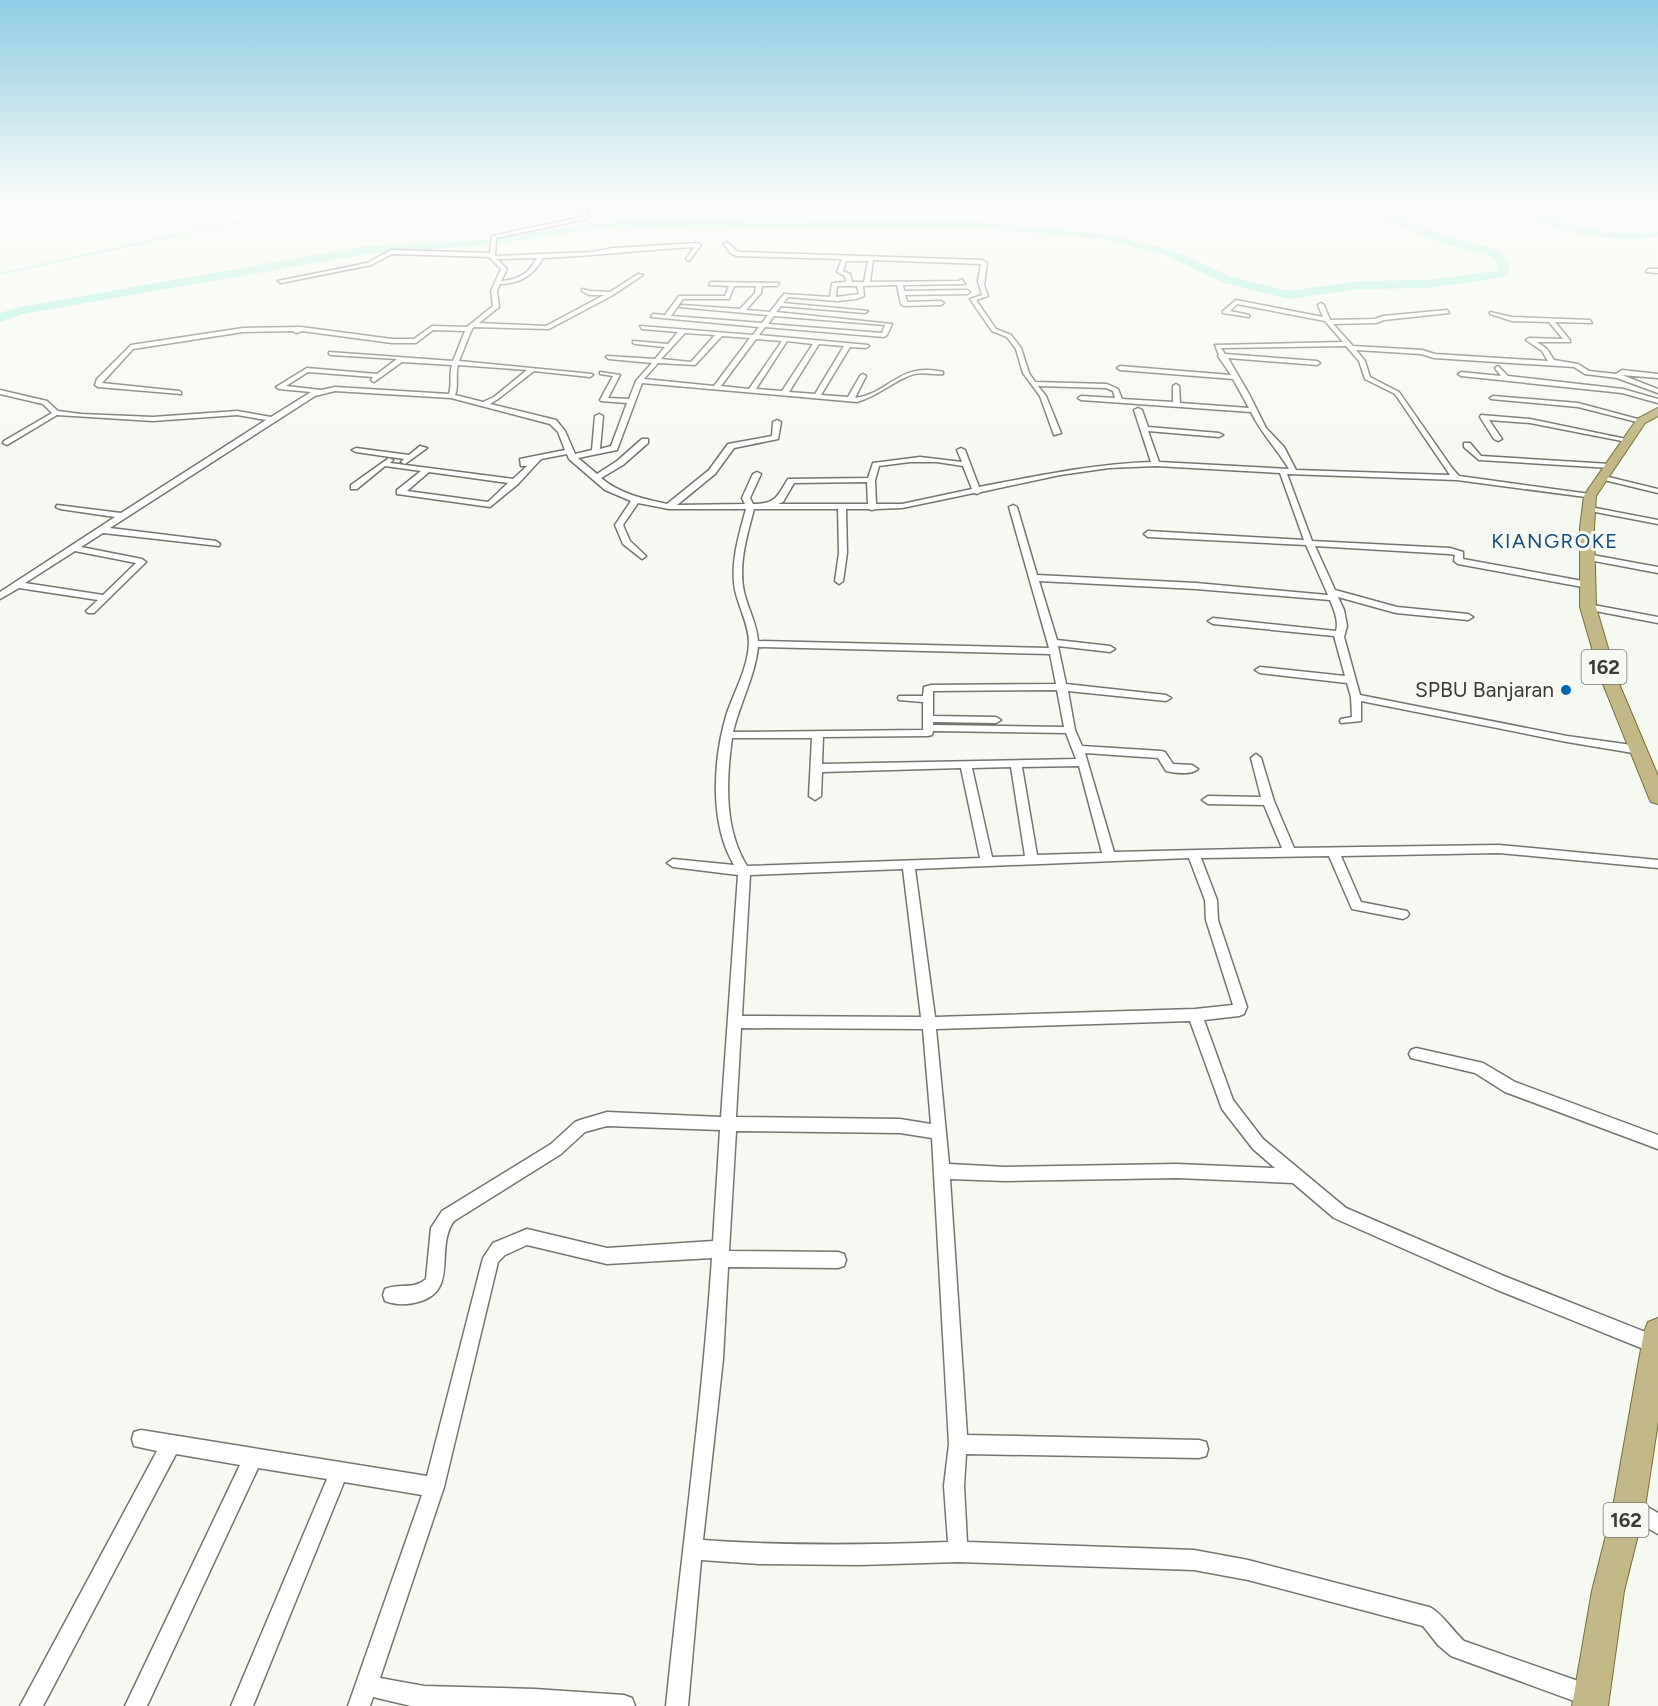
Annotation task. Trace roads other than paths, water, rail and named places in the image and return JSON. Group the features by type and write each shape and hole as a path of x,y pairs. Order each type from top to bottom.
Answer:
{"main road":[{"path":"1589,502 1627,440 1652,416"},
{"name":"162","path":"1589,502 1588,607 1600,655 1658,798"},
{"name":"162","path":"1591,1701 1608,1592 1629,1507 1656,1358"}],"street":[{"path":"451,396 454,391 452,374 459,347 471,327 496,307 494,295 497,285"},
{"path":"179,393 98,385 99,380 131,347 243,330 301,328 419,341 432,328 547,328 625,285"},
{"path":"667,317 681,297 727,298 732,285"},
{"path":"742,311 758,293 759,285"},
{"path":"832,298 834,285"},
{"path":"716,388 786,295 859,298 864,285"},
{"path":"900,285 904,303 941,303"},
{"path":"902,293 967,294 964,285"},
{"path":"980,285 985,296 973,299 994,330 1009,336 1022,355 1034,384 1043,396 1057,433"},
{"path":"584,290 589,293 611,294"},
{"path":"1247,316 1225,312 1236,302 1328,321 1376,321 1383,318 1447,312"},
{"path":"779,304 864,311"},
{"path":"1321,305 1328,321 1362,361 1367,378 1396,393 1449,470 1457,478"},
{"path":"653,316 884,335 889,324 682,307"},
{"path":"1492,313 1500,317 1521,319 1590,322"},
{"path":"1521,319 1527,325"},
{"path":"1551,321 1568,340 1529,340 1545,350 1554,362"},
{"path":"642,327 866,346"},
{"path":"293,333 301,328"},
{"path":"631,401 603,400 656,361 683,331"},
{"path":"1533,331 1540,339"},
{"path":"609,357 693,364 720,334"},
{"path":"751,391 786,339"},
{"path":"635,342 670,346"},
{"path":"784,394 817,342"},
{"path":"817,396 848,344"},
{"path":"1294,472 1281,449 1268,436 1217,346 1350,346 1422,352 1442,357 1554,362 1576,365 1587,373 1617,376 1658,391"},
{"path":"331,353 404,358 402,360"},
{"path":"1221,356 1317,363"},
{"path":"365,390 388,368 402,360 590,375"},
{"path":"1120,368 1236,377"},
{"path":"1498,368 1506,378"},
{"path":"482,405 496,398 533,369"},
{"path":"380,376 307,370 279,387 451,396 553,422 561,431 571,454 596,478 618,494 669,507 872,508 921,504 1060,473 1108,466 1156,464 1283,472 1457,478 1589,502 1658,522"},
{"path":"1617,376 1620,372 1658,376"},
{"path":"602,373 716,388 850,400 868,397 908,373 941,373"},
{"path":"1461,374 1623,391 1658,401"},
{"path":"850,400 863,376"},
{"path":"427,470 400,492 490,505 511,481 525,459 535,461 614,448 631,401 631,378"},
{"path":"1034,384 1107,386 1116,390 1119,400"},
{"path":"1176,386 1177,404"},
{"path":"0,596 272,419 321,391"},
{"path":"0,392 45,402 56,412 133,420 224,413 272,419"},
{"path":"1081,398 1253,410"},
{"path":"1493,398 1578,405 1652,416"},
{"path":"1138,410 1156,464"},
{"path":"7,443 56,412"},
{"path":"596,451 599,416"},
{"path":"1498,439 1484,417 1530,421 1627,440"},
{"path":"669,507 712,472 730,446 775,437 777,422"},
{"path":"1144,430 1219,435"},
{"path":"596,478 620,463 645,441"},
{"path":"1467,445 1479,458 1610,466"},
{"path":"400,466 423,448"},
{"path":"356,450 411,458"},
{"path":"961,450 977,492"},
{"path":"354,487 394,456"},
{"path":"872,508 871,480 876,465 941,460 948,464 966,464"},
{"path":"384,464 511,481 535,461"},
{"path":"1283,472 1342,626 1339,638 1356,697 1357,719 1345,721"},
{"path":"757,508 746,498 758,474"},
{"path":"1603,477 1658,491"},
{"path":"677,1706 714,1359 730,1124 744,871 732,852 724,815 728,735 737,700 752,662 754,644 738,579 743,530 757,508 780,500 791,481 871,480"},
{"path":"636,500 619,525 626,542 642,556"},
{"path":"60,507 123,516"},
{"path":"1013,507 1036,578 1054,646 1070,730 1083,762 1108,856"},
{"path":"839,581 843,553 842,508"},
{"path":"102,530 216,544"},
{"path":"1148,534 1449,551 1460,554 1458,561 1588,585"},
{"path":"74,548 142,562 91,611"},
{"path":"1587,557 1658,570"},
{"path":"1036,578 1332,595 1396,610 1468,617"},
{"path":"18,585 105,598"},
{"path":"1588,607 1658,620"},
{"path":"1213,621 1340,634"},
{"path":"754,644 1054,646 1110,649"},
{"path":"1260,669 1350,680"},
{"path":"728,735 928,733 927,699 928,689 931,688 1061,687 1166,698"},
{"path":"1356,697 1567,740 1639,750"},
{"path":"903,698 927,699"},
{"path":"928,724 996,720"},
{"path":"928,724 1070,730"},
{"path":"815,796 818,733"},
{"path":"1078,749 1161,755 1170,768 1192,769"},
{"path":"1257,758 1268,801 1290,853"},
{"path":"816,768 1083,762"},
{"path":"1016,764 1032,861"},
{"path":"966,765 987,861"},
{"path":"1208,800 1268,801"},
{"path":"673,863 744,871 1032,861 1108,856 1499,849 1658,864"},
{"path":"1333,852 1356,906 1402,914"},
{"path":"735,1022 929,1023 1195,1015 1239,1010 1240,1007 1212,920 1211,900 1193,854"},
{"path":"908,864 929,1023 939,1132 958,1444 954,1486 958,1552"},
{"path":"1195,1015 1227,1104 1258,1144 1340,1213 1501,1283 1656,1358"},
{"path":"1416,1054 1478,1067 1510,1087 1658,1142"},
{"path":"391,1295 417,1294 430,1288 434,1283 439,1228 454,1210 556,1149 580,1127 607,1119 730,1124 900,1126 939,1132"},
{"path":"941,1171 1005,1174 1177,1172 1298,1176"},
{"path":"359,1706 434,1487 491,1258 499,1249 527,1237 607,1256 721,1255 838,1260"},
{"path":"141,1439 434,1487"},
{"path":"31,1706 171,1444"},
{"path":"958,1444 1198,1449"},
{"path":"136,1706 253,1458"},
{"path":"242,1706 339,1472"},
{"path":"1629,1507 1658,1524"},
{"path":"692,1549 759,1554 859,1555 958,1552 1194,1560 1248,1570 1429,1617 1445,1638 1458,1648 1591,1701"},
{"path":"367,1685 390,1693 416,1697 624,1706"}],"waterway":[{"path":"0,318 20,311 170,285"},
{"path":"1247,285 1289,295 1359,285 1385,285"}],"place":[{"name":"SPBU Banjaran","path":"1566,690"}],"district":[{"name":"KIANGROKE","path":"1555,541"}]}
